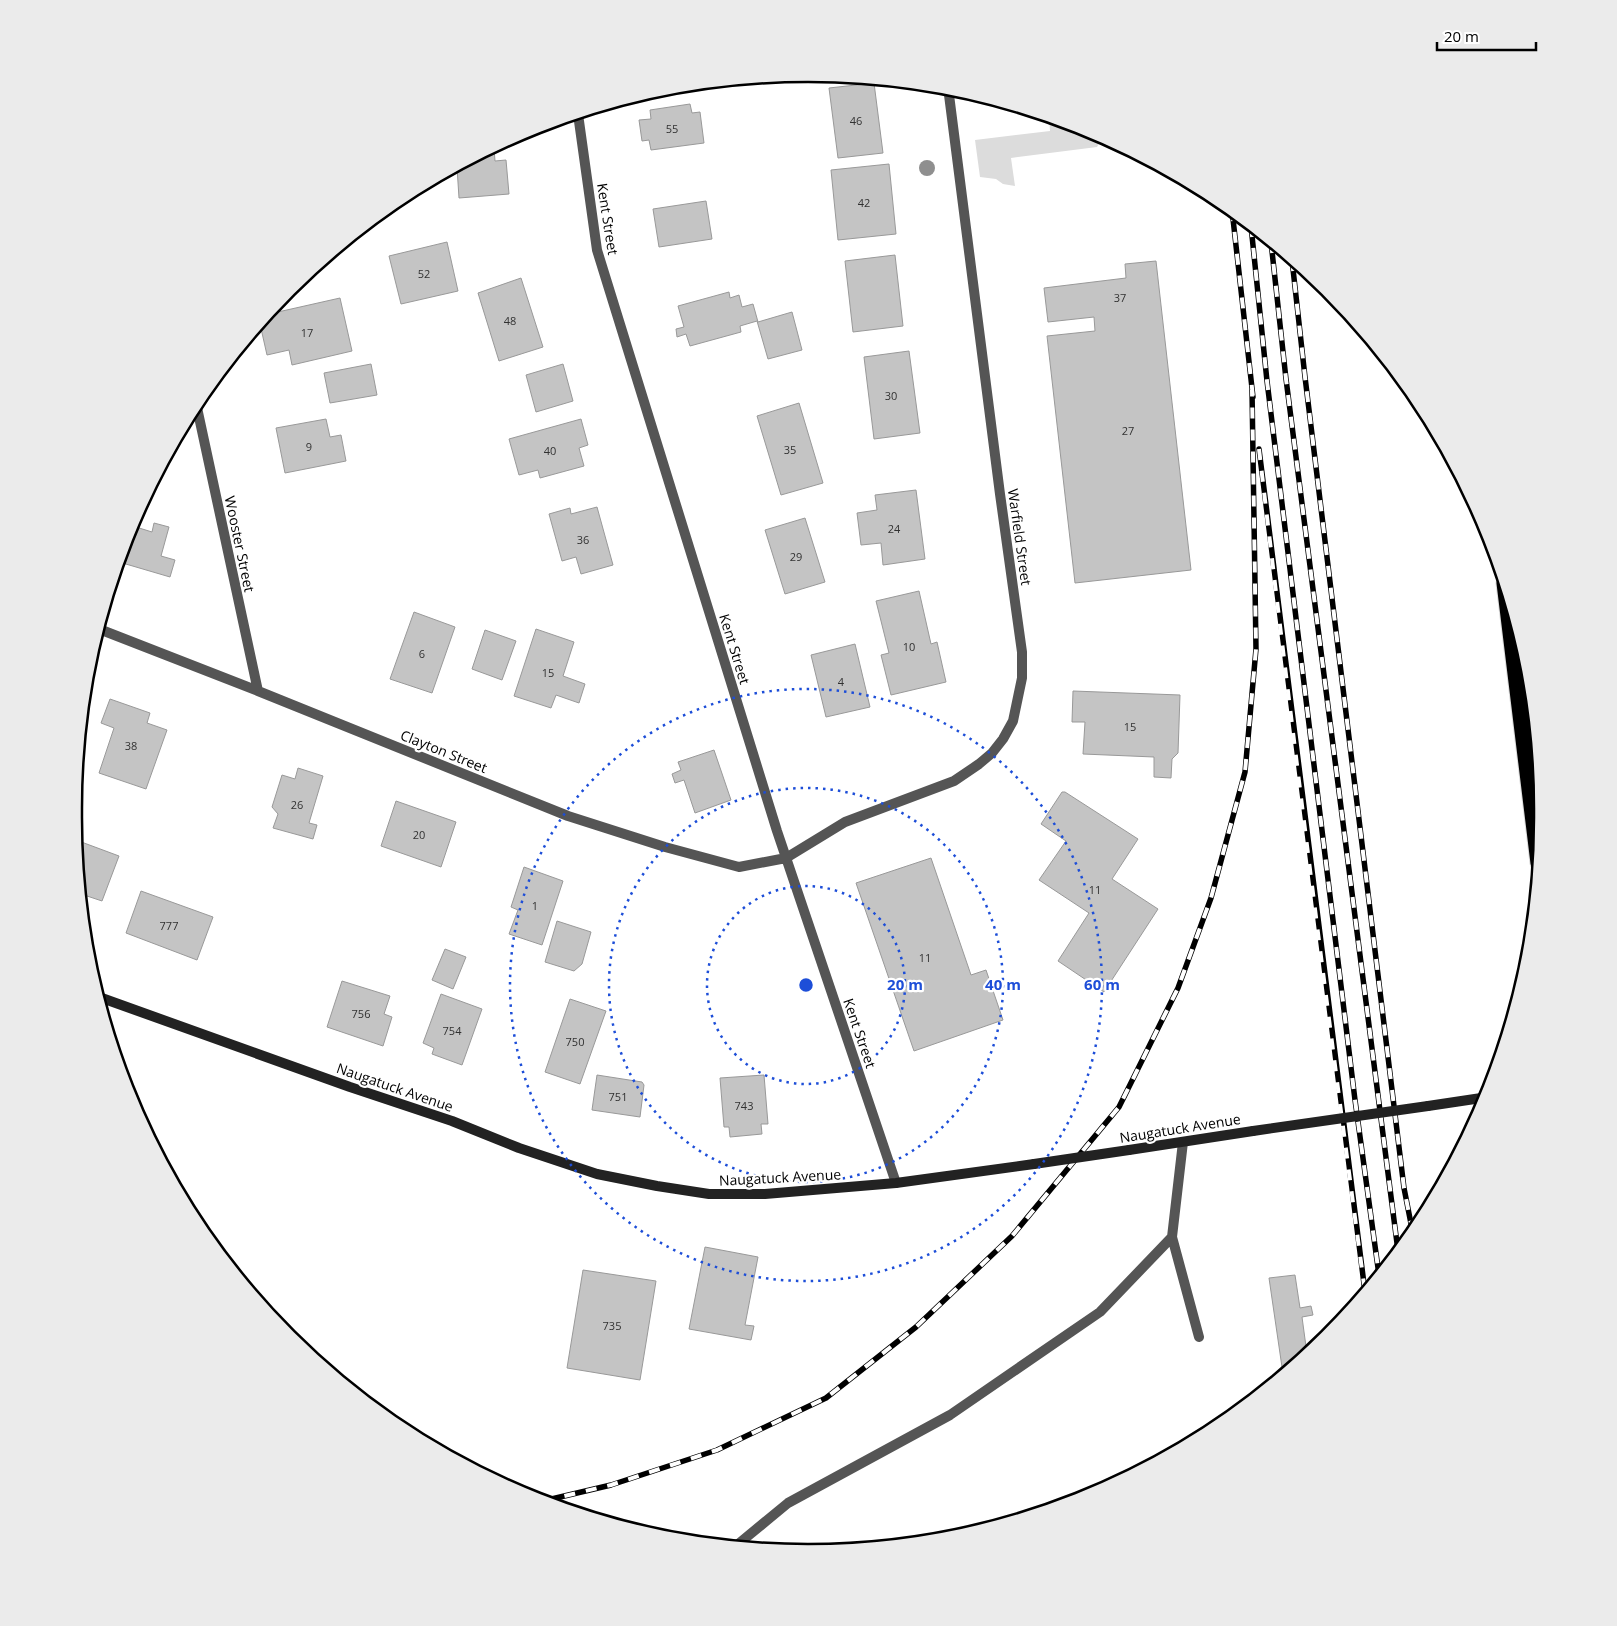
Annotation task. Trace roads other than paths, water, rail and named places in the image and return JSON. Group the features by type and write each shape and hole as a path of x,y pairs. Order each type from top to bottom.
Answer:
{"highway":[{"path":"1508,613 1534,827"}],"main road":[{"name":"Naugatuck Avenue","path":"106,999 350,1087 452,1121 519,1148 597,1174 708,1194 764,1194 896,1183 1477,1099"}],"street":[{"name":"Warfield Street","path":"786,858 845,822 954,781 992,753 1003,739 1013,721 1018,700 1022,678 1022,652 949,96"},
{"name":"Kent Street","path":"579,120 597,250 786,858 896,1183"},
{"name":"Wooster Street","path":"199,415 258,691"},
{"name":"Clayton Street","path":"105,631 568,816 665,847 739,867 786,858"},
{"path":"1183,1142 1172,1237 1199,1337"},
{"path":"743,1540 788,1503 950,1415 1100,1312 1172,1237"}],"railway":[{"path":"1233,221 1253,397"},
{"path":"1252,235 1267,381 1355,1100 1378,1267"},
{"path":"1272,251 1286,379 1397,1242"},
{"path":"1293,268 1404,1188 1411,1223"},
{"path":"556,1498 611,1485 717,1450 826,1398 916,1327 1012,1236 1119,1107 1178,988 1211,898 1245,772 1256,649 1252,390"},
{"path":"1259,449 1310,870 1364,1284"}]}
